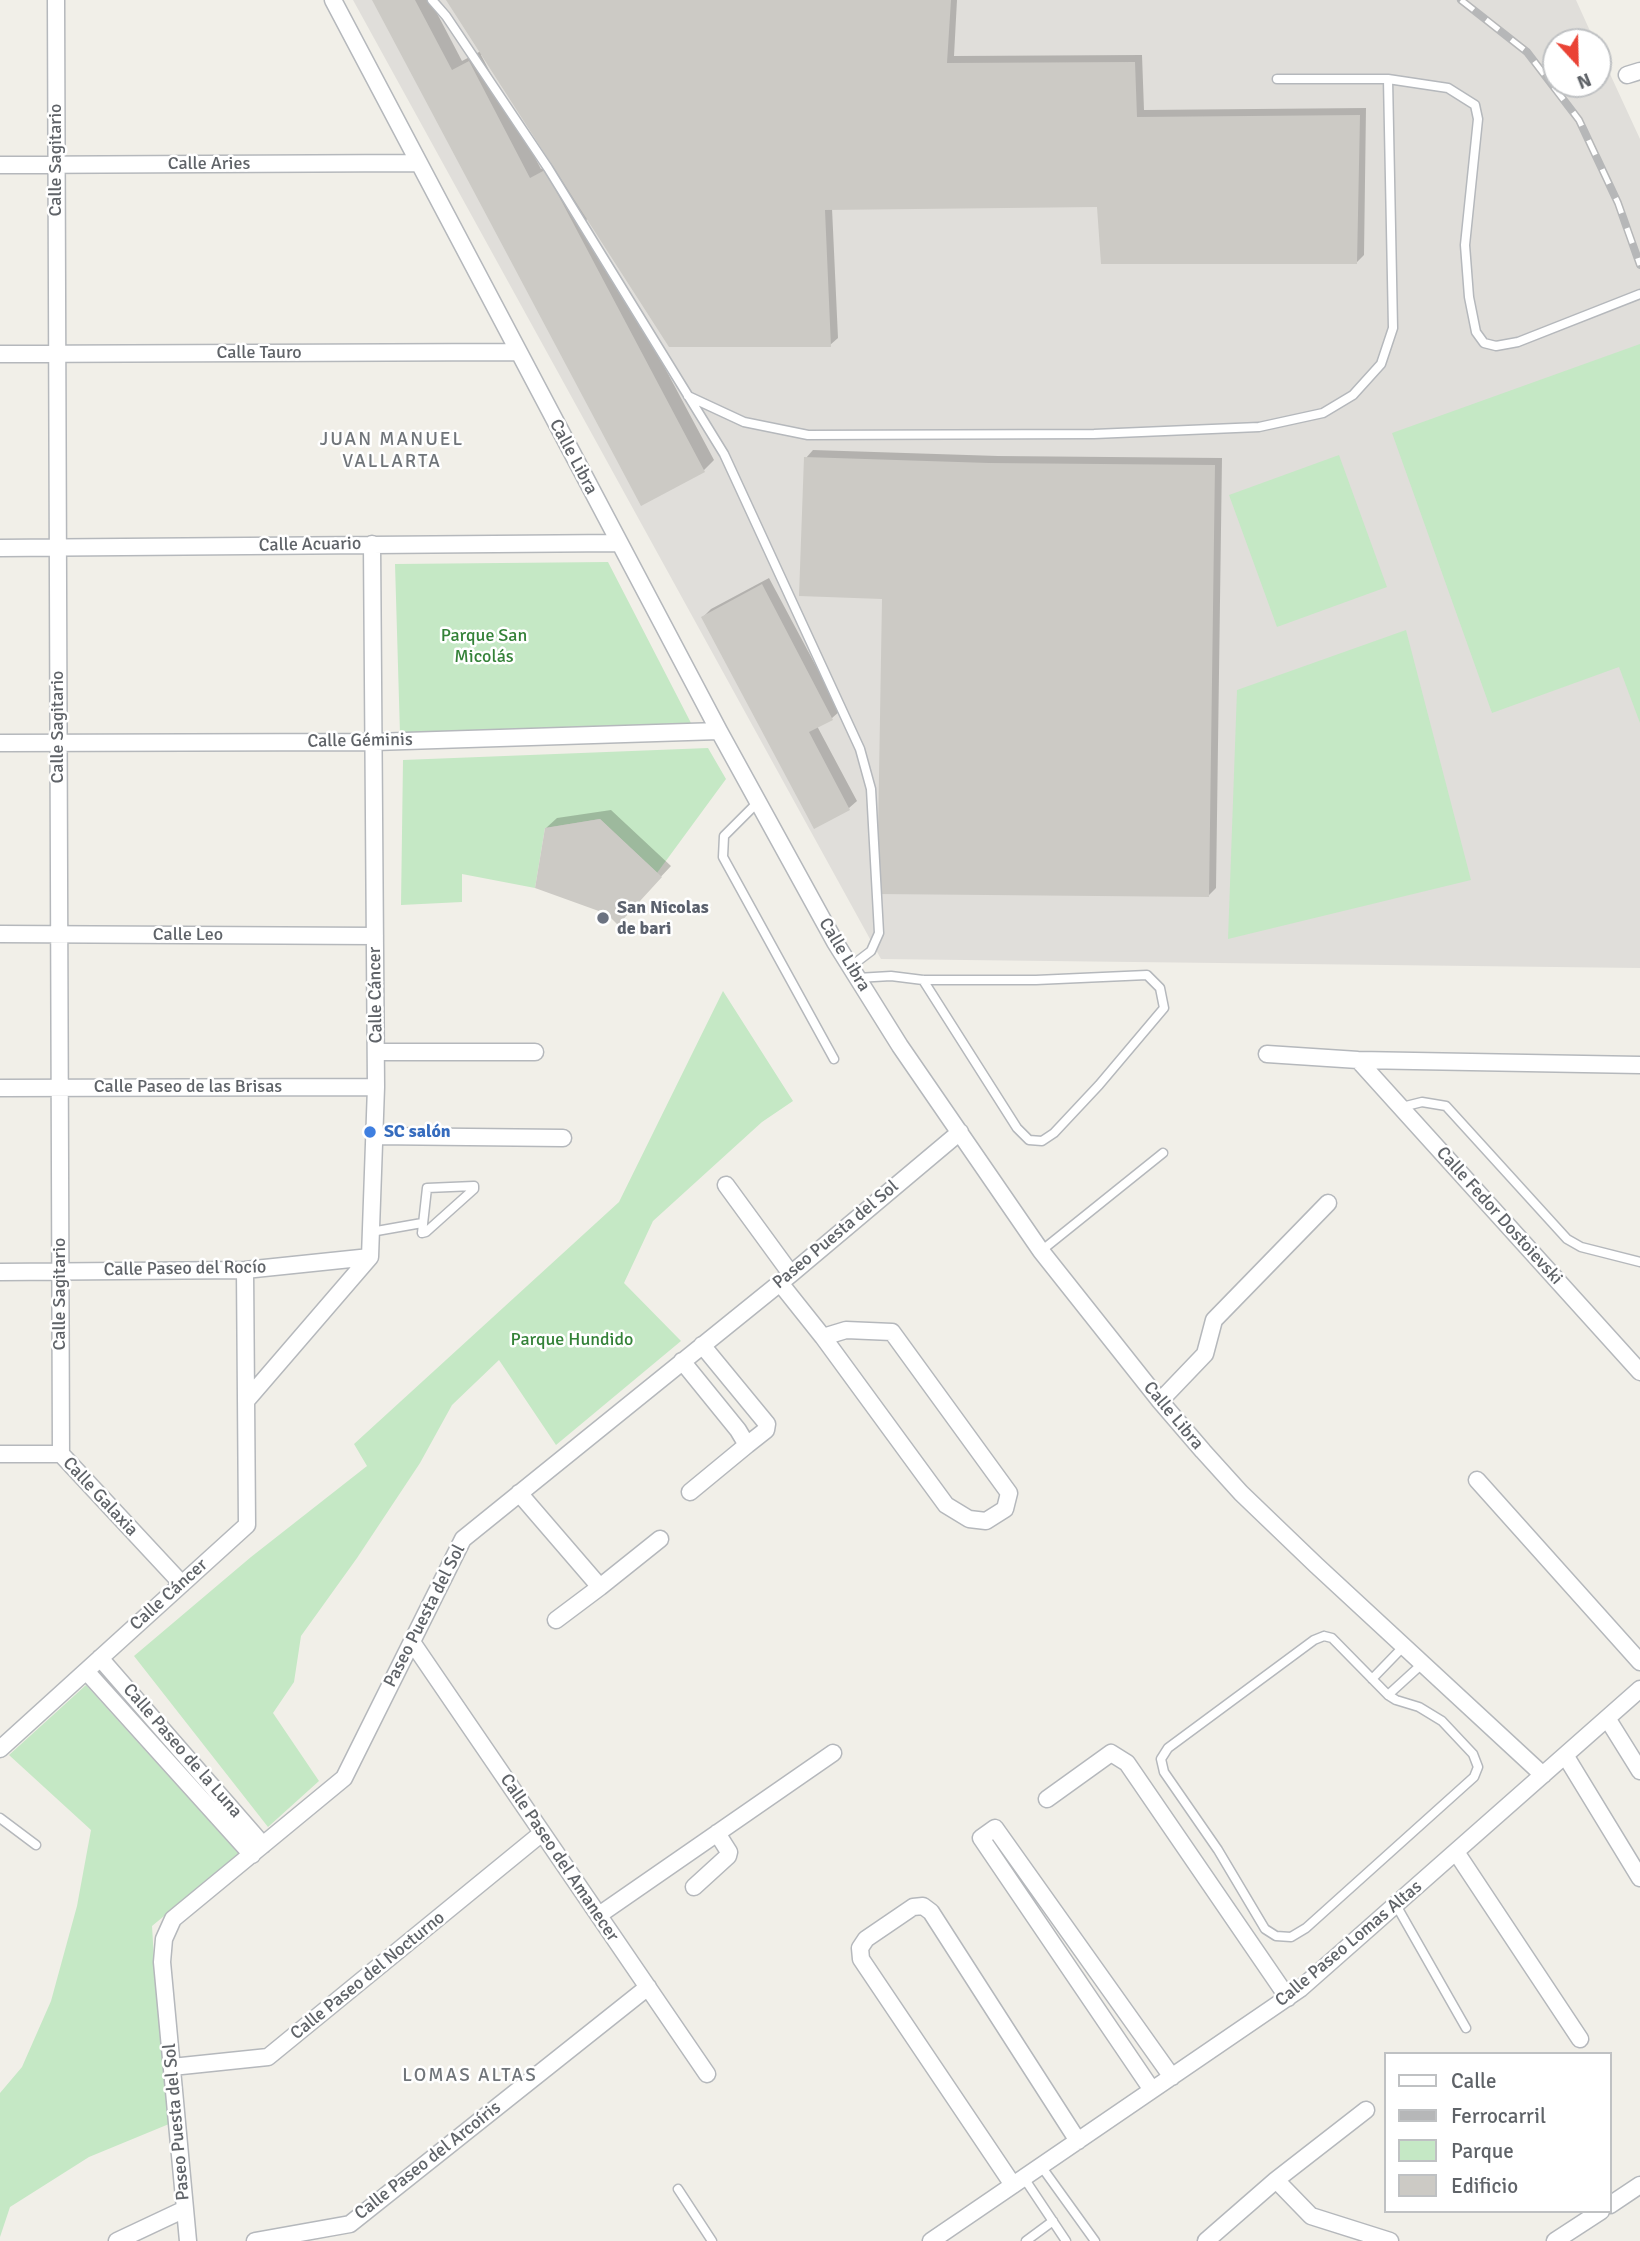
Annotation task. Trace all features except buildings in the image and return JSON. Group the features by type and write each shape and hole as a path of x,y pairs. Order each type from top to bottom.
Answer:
{"street":[{"name":"Calle Sagitario","path":"56,0 61,1454"},
{"name":"Calle Libra","path":"333,0 719,732 853,972 1041,1251 1160,1401 1241,1493 1543,1774"},
{"name":"Calle Aries","path":"0,164 417,163"},
{"name":"Calle Tauro","path":"0,354 517,352"},
{"name":"Calle Acuario","path":"0,548 619,543"},
{"name":"Calle Cáncer","path":"370,1257 376,1087 372,544"},
{"name":"Calle Géminis","path":"0,743 374,742 719,732"},
{"name":"Calle Leo","path":"0,934 375,936"},
{"path":"376,1052 535,1052"},
{"path":"1267,1054 1358,1060 1640,1065"},
{"name":"Calle Fedor Dostoievski","path":"1358,1060 1640,1372"},
{"name":"Calle Paseo de las Brisas","path":"0,1088 376,1087"},
{"name":"Paseo Puesta del Sol","path":"188,2241 162,1962 164,1939 173,1919 344,1778 463,1539 960,1132"},
{"path":"374,1136 563,1138"},
{"path":"726,1185 823,1337 946,1505 969,1519 986,1521 1005,1509 1009,1493 892,1332 846,1330 823,1337"},
{"path":"1160,1401 1205,1354 1214,1320 1328,1203"},
{"path":"246,1401 370,1257"},
{"name":"Calle Paseo del Rocío","path":"0,1272 245,1270 370,1257"},
{"name":"Calle Cáncer","path":"0,1749 247,1525 245,1270"},
{"path":"690,1492 766,1430 767,1424 702,1345"},
{"path":"682,1361 747,1445"},
{"name":"Calle Galaxia","path":"0,1454 61,1454 181,1584"},
{"path":"1477,1480 1640,1662"},
{"path":"519,1493 600,1587"},
{"path":"556,1620 660,1539"},
{"name":"Calle Paseo del Amanecer","path":"412,1642 708,2074"},
{"name":"Calle Paseo de la Luna","path":"100,1658 257,1850"},
{"name":"Calle Paseo de la Luna","path":"86,1671 257,1850"},
{"name":"Calle Paseo Lomas Altas","path":"931,2241 1300,1989 1640,1689"},
{"path":"1607,1718 1640,1771"},
{"path":"599,1915 833,1752"},
{"path":"1047,1799 1111,1753 1127,1763 1288,1998"},
{"path":"1565,1755 1640,1878"},
{"path":"1152,2090 981,1838 995,1828 1172,2077"},
{"name":"Calle Paseo del Nocturno","path":"172,2067 268,2057 542,1833"},
{"path":"694,1887 728,1856 729,1852 717,1833"},
{"path":"1456,1852 1580,2039"},
{"path":"1019,2181 861,1959 860,1948 866,1939 913,1907 923,1906 931,1913 1079,2141"},
{"name":"Calle Paseo del Arcoíris","path":"255,2241 350,2224 648,1987"},
{"path":"1206,2241 1276,2180 1366,2110"},
{"path":"1276,2180 1311,2216 1390,2241"},
{"path":"1612,2204 1639,2188"},
{"path":"117,2241 185,2209"},
{"path":"1555,2241 1598,2213"},
{"path":"349,2241 350,2224"}],"lane":[{"path":"432,0 454,27 548,168 730,466 860,749 871,789 879,933 871,951 853,972"},
{"path":"1277,79 1388,79 1448,88 1475,105 1478,119 1477,142 1465,245 1476,332 1484,343 1496,346 1518,342 1640,294"},
{"path":"688,396 744,422 808,435 1094,434 1259,427 1323,412 1353,395 1381,364 1393,328 1388,79"},
{"path":"758,802 724,836 723,857 834,1059"},
{"path":"853,972 923,981 1147,975 1160,988 1164,1009 1055,1133 1042,1141 1030,1140 1017,1128 923,981"},
{"path":"1402,1107 1422,1102 1446,1106 1567,1240 1581,1247 1640,1262"},
{"path":"1041,1251 1163,1153"},
{"path":"474,1186 474,1189 424,1233 422,1223 428,1187 474,1186"},
{"path":"371,1232 422,1223"},
{"path":"1324,1636 1332,1638 1372,1679 1396,1700 1419,1707 1442,1721 1473,1754 1478,1767 1474,1777 1306,1928 1291,1937 1276,1936 1265,1928 1218,1850 1164,1772 1161,1759 1168,1748 1314,1640 1324,1636"},
{"path":"1372,1679 1404,1647"},
{"path":"1388,1695 1422,1664"},
{"path":"0,1818 36,1845"},
{"path":"1396,1905 1466,2028"},
{"path":"1041,2166 1095,2241"},
{"path":"1019,2181 1054,2221 1066,2241"},
{"path":"678,2189 712,2241"},
{"path":"1026,2241 1054,2221"}],"shaded area":[{"path":"353,0 1576,0 1589,28 1542,28 1542,98 1612,98 1612,78 1640,139 1640,968 881,959"}],"green space":[{"path":"1640,344 1640,723 1619,667 1492,713 1392,433"},
{"path":"1339,455 1387,587 1277,627 1229,495"},
{"name":"Parque San Micolás","path":"608,562 691,723 400,734 395,564"},
{"path":"1406,630 1471,880 1228,939 1237,690"},
{"path":"708,748 726,779 657,873 600,819 545,828 535,888 462,874 462,902 401,905 403,760"},
{"name":"Parque Hundido","path":"723,991 793,1101 762,1122 653,1221 624,1283 681,1341 556,1445 499,1360 452,1405 420,1463 301,1636 294,1682 273,1713 319,1781 268,1827 134,1656 251,1557 367,1466 354,1444 619,1202"},
{"path":"86,1685 239,1854 152,1926 169,2124 89,2157 10,2207 0,2237 0,2093 22,2067 51,2001 77,1906 91,1830 9,1755"}],"railway":[{"path":"1461,0 1527,52 1579,120 1618,203 1640,265"}],"place":[{"name":"San Nicolas de bari","path":"603,918"},
{"name":"SC salón","path":"370,1132"}],"district":[{"name":"JUAN MANUEL VALLARTA","path":"392,451"},
{"name":"LOMAS ALTAS","path":"470,2076"}]}
